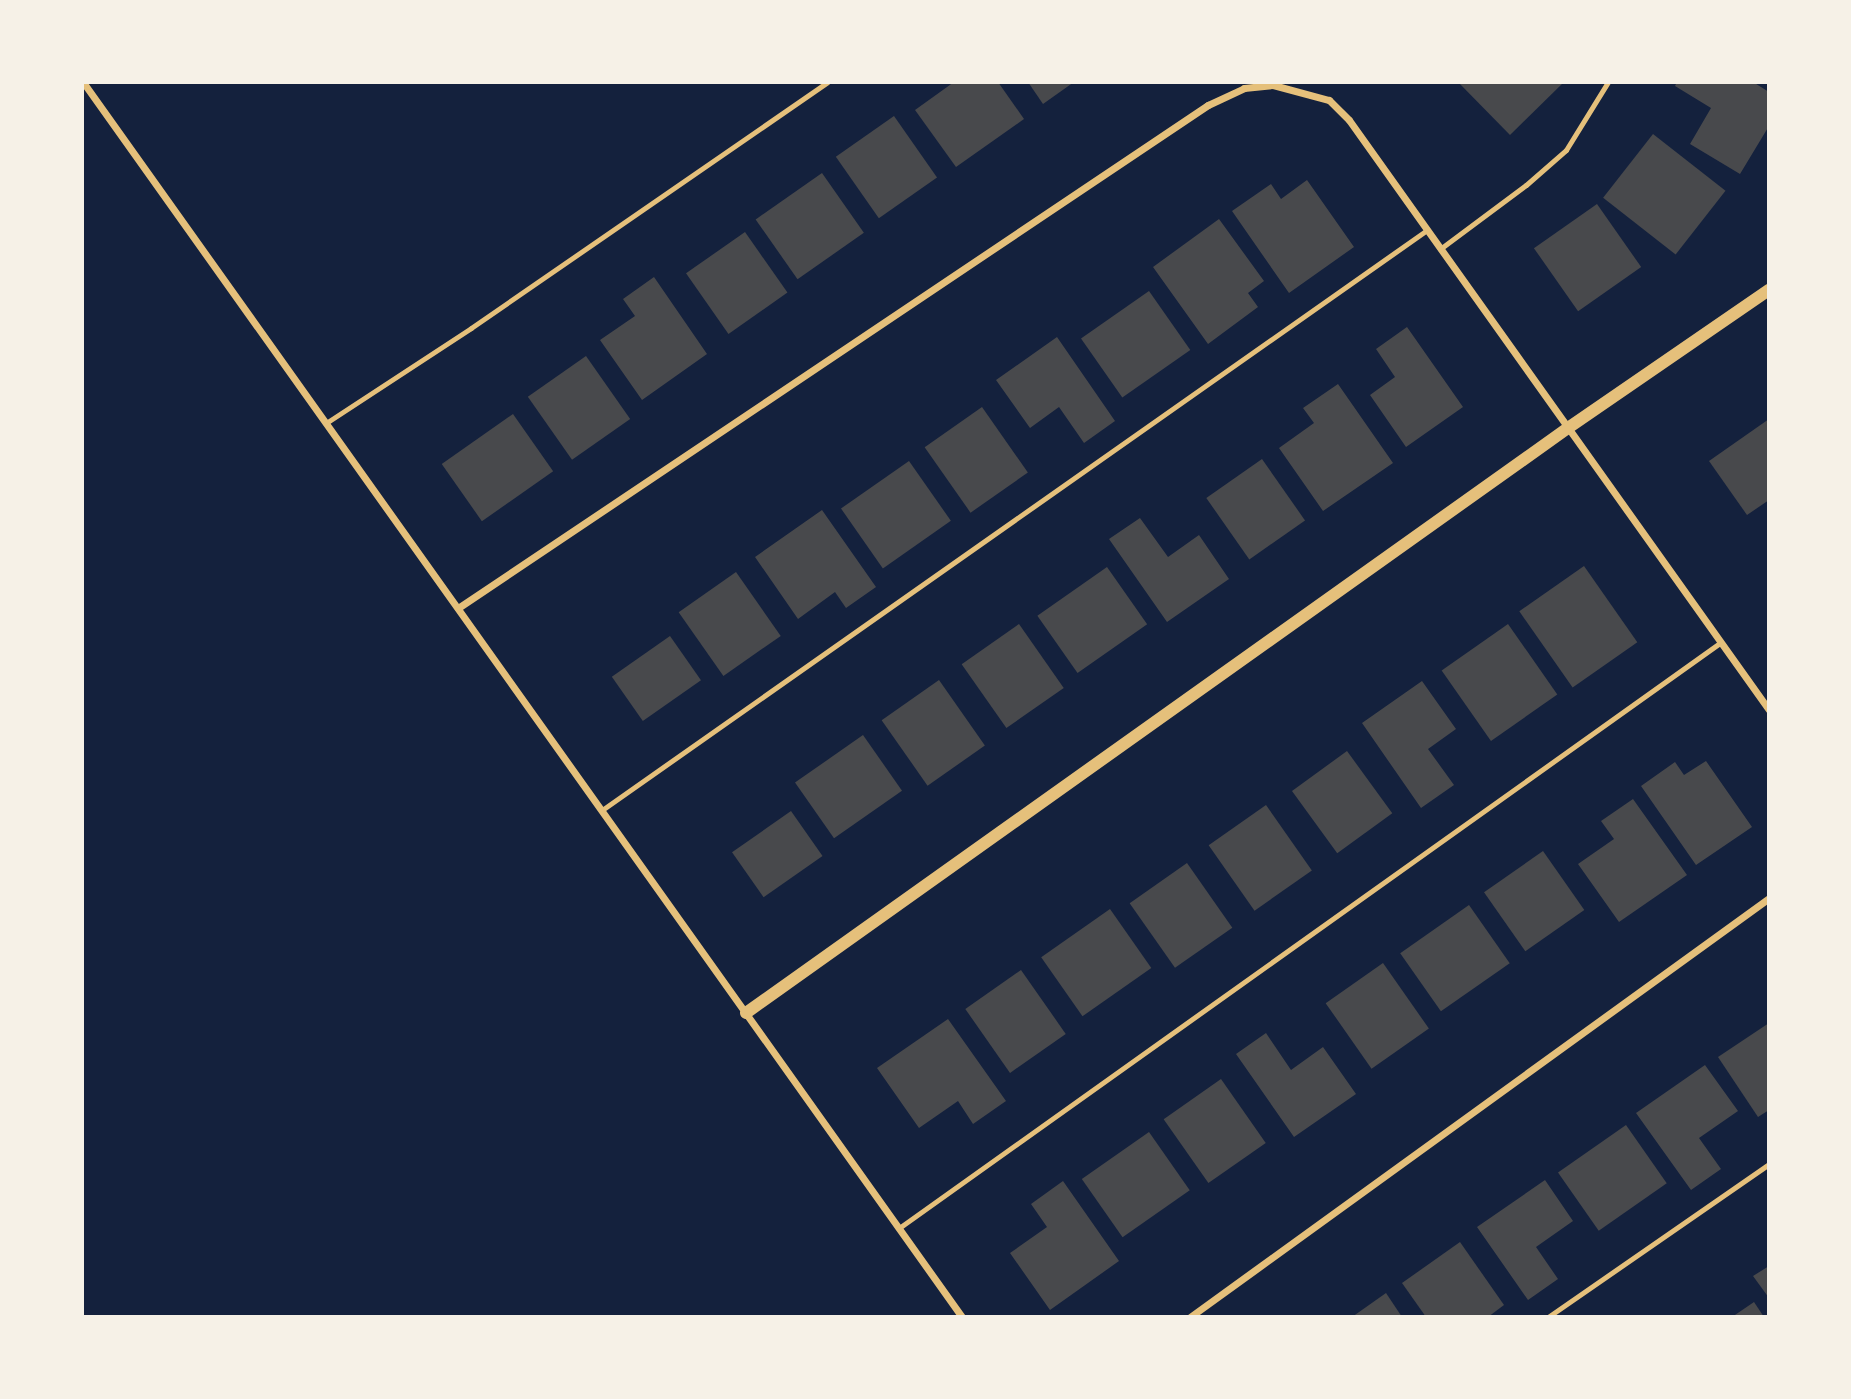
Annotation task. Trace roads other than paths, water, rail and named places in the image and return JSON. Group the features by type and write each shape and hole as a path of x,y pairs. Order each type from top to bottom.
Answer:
{"street":[{"path":"83,82 962,1317"},
{"path":"458,608 1208,105 1244,88 1273,85 1329,100 1349,120 1769,710"},
{"path":"746,1013 1568,428 1769,290"},
{"path":"1190,1317 1769,898"}],"lane":[{"path":"327,423 482,321 827,82"},
{"path":"1440,249 1526,185 1566,150 1608,82"},
{"path":"602,810 1427,230"},
{"path":"899,1228 1721,642"},
{"path":"1548,1317 1769,1164"}]}
